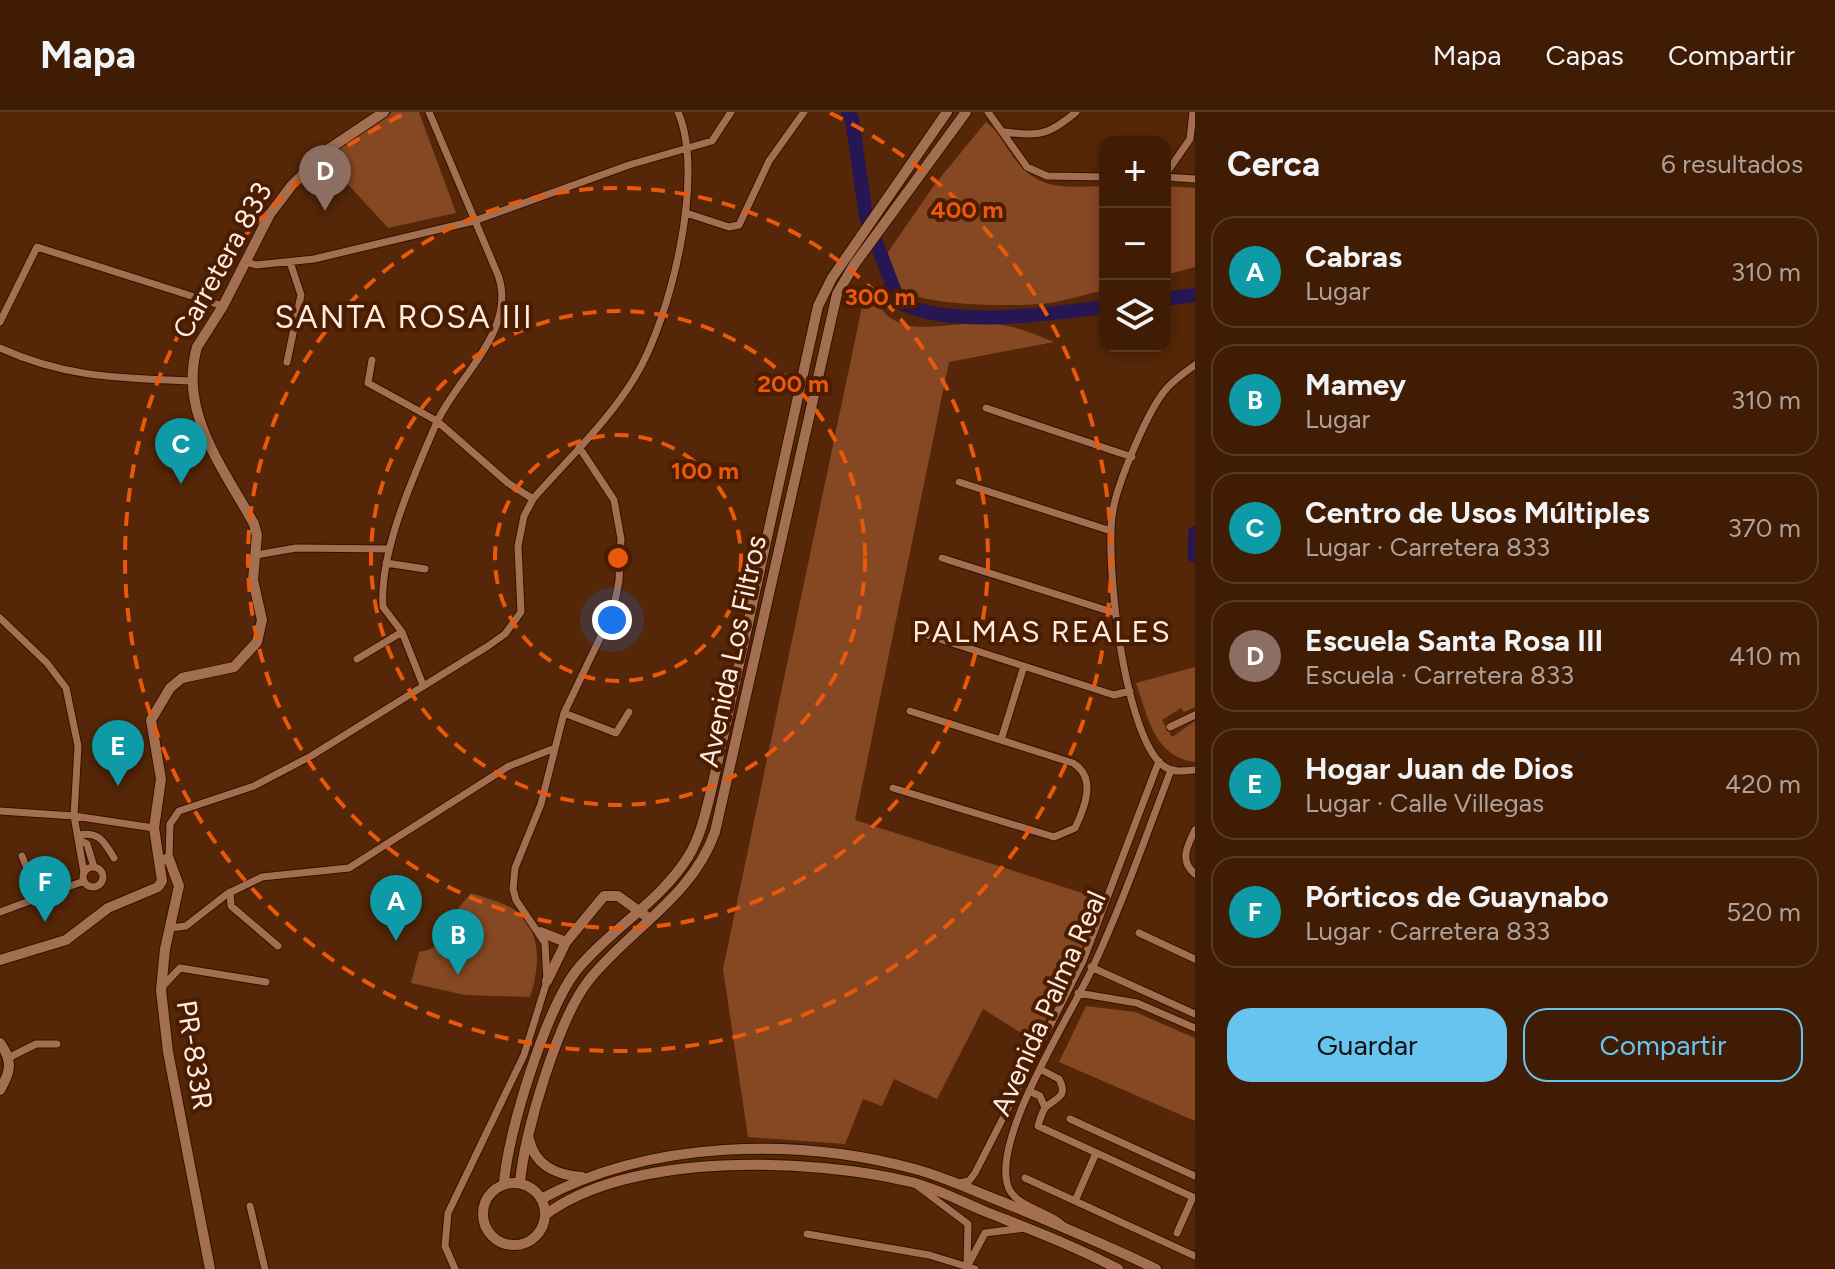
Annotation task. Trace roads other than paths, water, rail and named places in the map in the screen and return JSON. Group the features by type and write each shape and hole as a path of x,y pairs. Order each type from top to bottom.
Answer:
{"main road":[{"name":"Carretera 833","path":"165,859 154,828 161,779 151,720 170,688 182,678 234,667 257,642 262,620 253,580 256,555 254,524 201,426 190,381 197,347 223,306 270,214 292,185 329,149 384,112"},
{"name":"Avenida Los Filtros","path":"504,1184 513,1130 559,999 575,972 669,881 687,858 702,822 814,320 832,278 947,112"},
{"name":"Avenida Los Filtros","path":"520,1183 529,1132 579,995 597,971 682,891 700,867 715,832 827,330 840,287 966,112"},
{"path":"0,960 66,940 108,908 158,887 165,859"},
{"name":"PR-833R","path":"165,859 179,886 161,990 168,1052 210,1269"},
{"path":"547,981 566,942 604,896 618,896 650,919"},
{"path":"540,932 566,942"},
{"path":"0,1043 10,1057 10,1071 0,1090"},
{"path":"529,1132 532,1151 545,1167 570,1176 592,1176"},
{"path":"541,1199 592,1176 688,1154 799,1151 887,1162 950,1182 1068,1229 1156,1269"},
{"path":"545,1215 593,1188 694,1167 795,1167 913,1183 1027,1228 1118,1269"},
{"path":"520,1183 531,1187 541,1199 545,1215 541,1231 532,1240 521,1244 497,1240 483,1220 483,1208 488,1197 504,1184 520,1183"}],"street":[{"path":"423,685 402,632 383,607 386,563 437,421 493,333 500,312 501,283 429,112"},
{"path":"165,859 170,824 179,811 254,786 297,764 488,646 513,625 521,612 520,531 533,499 625,393 648,353 675,269 686,213 685,149 678,112"},
{"path":"246,262 290,262 474,221 629,165 712,141 731,112"},
{"path":"686,213 729,227 739,225 769,161 804,112"},
{"path":"988,112 1027,167 1047,176 1099,177"},
{"path":"1005,132 1036,135 1053,131 1076,112"},
{"path":"1171,167 1190,139 1193,112"},
{"path":"1171,177 1195,179"},
{"path":"0,322 37,247 223,306"},
{"path":"287,362 301,295 290,262"},
{"path":"0,348 41,366 68,372 190,381"},
{"path":"372,360 368,383 437,421 508,483 533,499"},
{"path":"1195,365 1161,395 1115,500 1111,531 1120,656 1130,691 1159,761 1171,770 1195,770"},
{"path":"986,408 1132,457"},
{"path":"455,1269 445,1246 448,1213 524,1055 547,981 547,952 540,932 516,900 513,879 541,804 564,713 613,611 622,563 614,500 579,447"},
{"path":"959,482 1111,531"},
{"path":"256,555 286,548 389,549"},
{"path":"942,558 1115,613"},
{"path":"386,563 425,569"},
{"path":"0,618 47,663 66,688 78,746 74,816 84,877 93,887 101,882 102,873 94,867 87,844 79,837"},
{"path":"357,659 402,632"},
{"path":"927,635 1114,695 1130,691"},
{"path":"1001,740 1024,666"},
{"path":"893,788 1048,837 1063,836 1071,831 1088,791 1082,770 1073,763 910,711"},
{"path":"564,713 616,733 629,712"},
{"path":"1170,727 1195,715"},
{"path":"171,928 186,926 230,892 262,877 349,868 509,766 555,748"},
{"name":"Avenida Palma Real","path":"950,1182 965,1183 972,1178 1082,963 1159,761"},
{"name":"Avenida Palma Real","path":"1068,1229 1054,1216 1014,1197 1007,1184 1010,1145 1041,1069 1093,968 1171,770"},
{"path":"0,811 74,816 154,828"},
{"path":"1195,830 1185,855 1188,868 1195,874"},
{"path":"79,837 91,833 103,838 114,858"},
{"path":"22,856 39,898"},
{"path":"0,912 84,877 94,867"},
{"path":"230,892 231,906 278,946"},
{"path":"1139,933 1195,959"},
{"path":"1082,963 1195,1014"},
{"path":"161,990 175,970 180,968 266,982"},
{"path":"1068,989 1080,994 1137,1003 1195,1028"},
{"path":"10,1057 36,1044 57,1044"},
{"path":"1031,1064 1059,1079 1063,1090 1059,1100 1045,1108 1038,1126 1194,1197 1177,1233"},
{"path":"1020,1086 1040,1096 1045,1108"},
{"path":"1070,1119 1195,1176"},
{"path":"1075,1201 1096,1153"},
{"path":"1144,1175 1152,1157"},
{"path":"1025,1178 1195,1256"},
{"path":"913,1183 968,1224 969,1268"},
{"path":"250,1206 265,1269"},
{"path":"969,1268 985,1233 1027,1228"},
{"path":"807,1234 929,1255 969,1268"}],"waterway":[{"path":"848,112 852,119 866,216 899,302 920,310 972,317 1028,316 1099,308"},
{"path":"1171,298 1195,295"},
{"path":"1195,533 1195,556"}],"place":[{"name":"Escuela Santa Rosa III","path":"325,211"},
{"name":"Centro de Usos Múltiples","path":"181,484"},
{"name":"Hogar Juan de Dios","path":"118,786"},
{"name":"Pórticos de Guaynabo","path":"45,922"},
{"name":"Cabras","path":"396,941"},
{"name":"Mamey","path":"458,975"}],"district":[{"name":"SANTA ROSA III","path":"404,317"},
{"name":"PALMAS REALES","path":"1042,632"}]}
